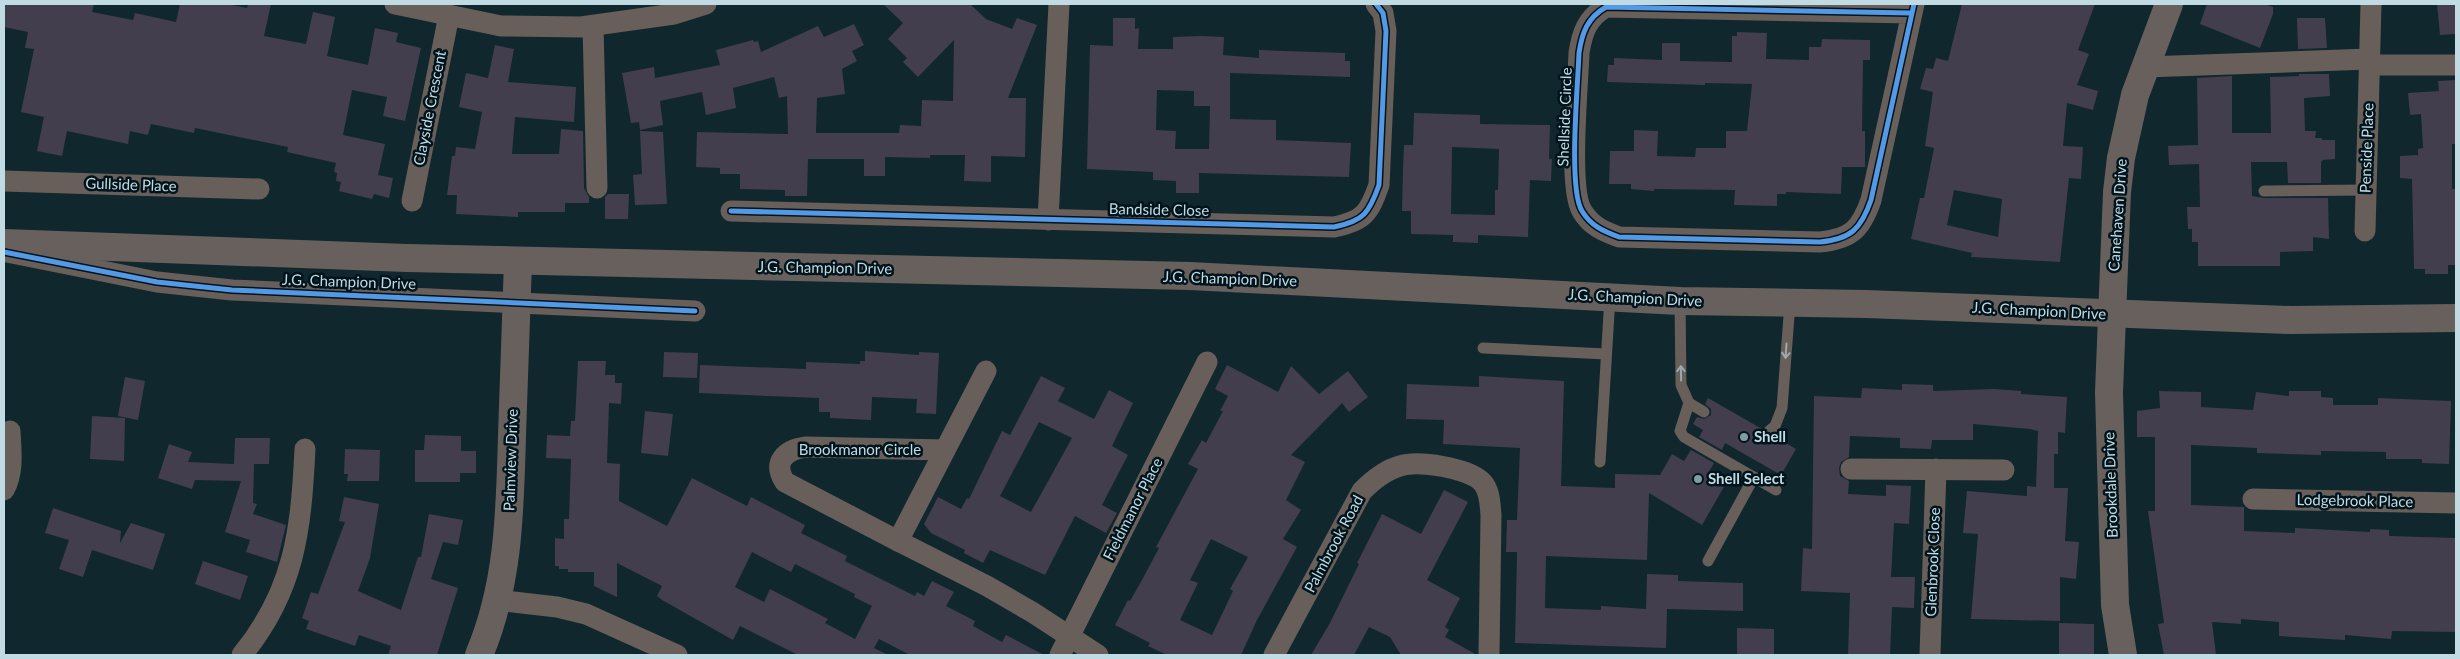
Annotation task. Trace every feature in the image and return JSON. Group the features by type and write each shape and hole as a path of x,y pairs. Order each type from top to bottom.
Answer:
{"main road":[{"name":"Canehaven Drive","path":"2111,314 2117,192 2121,158 2135,95 2169,4"},
{"name":"J.G. Champion Drive","path":"4,243 69,247 518,260 1190,276 1680,301 1866,304 2291,320 2456,318"},
{"name":"Palmview Drive","path":"479,655 486,638 506,562 510,508 518,260"},
{"name":"Brookdale Drive","path":"2111,314 2109,392 2114,605 2123,655"}],"street":[{"path":"396,4 501,26 593,26 674,14 706,4"},
{"path":"1048,220 1059,4"},
{"name":"Bandside Close","path":"731,211 1334,227 1355,223 1372,205 1379,185 1386,31 1383,12 1376,4"},
{"name":"Penside Place","path":"2365,231 2371,4"},
{"name":"Shellside Circle","path":"1606,7 1912,9 1871,200 1864,221 1851,233 1836,240 1820,242 1619,237 1595,227 1581,210 1575,183 1579,54 1581,38 1586,24 1595,13 1606,7"},
{"name":"Clayside Crescent","path":"412,201 449,15"},
{"path":"593,26 597,188"},
{"path":"2145,67 2369,62 2456,65"},
{"name":"Gullside Place","path":"4,181 259,189"},
{"name":"J.G. Champion Drive","path":"4,252 157,282 232,290 696,311"},
{"name":"Fieldmanor Place","path":"1064,646 1207,362"},
{"name":"Brookmanor Circle","path":"898,541 986,371"},
{"path":"4,490 9,481 12,454 10,432"},
{"name":"Brookmanor Circle","path":"945,450 806,447 794,449 785,454 781,460 780,475 784,482 987,586 1032,612 1064,646 1098,655"},
{"path":"242,655 276,601 294,553 303,503 305,449"},
{"name":"Palmbrook Road","path":"1274,655 1362,491 1384,472 1402,465 1454,467 1472,474 1482,482 1489,494 1491,515 1489,655"},
{"path":"1851,469 2004,470"},
{"name":"Glenbrook Close","path":"1930,655 1936,469"},
{"name":"Lodgebrook Place","path":"2253,499 2456,503"},
{"path":"496,600 557,607 586,614 677,655"}],"lane":[{"path":"2264,191 2366,190"},
{"path":"1600,462 1610,297"},
{"path":"1680,301 1681,385 1689,403 1704,412"},
{"path":"1769,431 1775,426 1782,408 1790,303"},
{"path":"1483,348 1606,354"},
{"path":"1689,403 1680,432 1684,437 1776,490"},
{"path":"1708,562 1754,478"}],"building":[{"path":"4,4 94,4 92,12 133,20 135,13 176,22 180,4 227,4 247,8 248,4 271,4 264,36 306,44 313,12 335,17 327,56 368,65 375,28 398,33 396,42 421,48 405,121 383,116 387,97 352,90 343,135 385,144 378,175 393,178 389,198 374,194 372,199 339,191 341,182 336,181 337,173 334,172 336,163 287,152 288,147 195,128 194,133 151,124 148,135 130,131 128,144 67,131 62,156 37,151 44,117 21,112 34,49 25,48 28,32 4,27"},
{"path":"883,4 970,4 986,19 1012,29 1017,18 1037,25 1008,98 1026,98 1025,157 991,156 991,182 964,181 965,155 930,155 930,158 885,157 885,176 864,176 864,159 808,159 807,196 785,196 785,190 740,189 740,174 720,174 720,168 696,167 697,132 788,134 787,96 779,98 774,77 733,88 736,108 706,115 702,92 660,101 663,125 640,130 639,122 631,123 622,73 654,67 655,78 720,65 716,50 753,40 754,42 758,41 761,52 818,26 824,37 854,24 864,45 852,51 857,61 842,69 845,94 817,98 816,133 899,133 900,125 921,126 922,100 953,101 954,40 918,77 903,62 907,58 888,39 903,23"},
{"path":"1962,4 2095,4 2078,50 2089,54 2077,85 2098,91 2093,110 2067,103 2063,146 2083,147 2081,179 2069,178 2060,262 1971,257 1972,253 1911,239 1920,198 1924,198 1934,148 1925,146 1933,92 1920,89 1926,68 1933,69 1936,58 1948,61","holes":["1954,190 2002,199 1998,237 1947,225"]},
{"path":"2207,4 2264,4 2273,7 2273,14 2260,48 2200,24"},
{"path":"2437,4 2456,4 2456,34 2440,35"},
{"path":"1113,18 1135,18 1135,29 1139,28 1138,49 1173,49 1173,37 1202,36 1224,37 1223,55 1259,58 1259,50 1345,53 1345,61 1350,61 1350,77 1230,73 1230,119 1276,120 1276,140 1351,143 1349,177 1199,173 1199,193 1176,193 1176,181 1153,180 1153,172 1087,169 1090,45 1113,46","holes":["1157,90 1194,91 1194,106 1210,106 1209,149 1175,149 1176,131 1156,130"]},
{"path":"2297,18 2325,18 2327,48 2298,49"},
{"path":"1737,32 1767,33 1766,59 1809,60 1809,47 1821,47 1822,39 1870,40 1870,60 1863,60 1862,131 1865,131 1865,167 1842,167 1841,194 1786,192 1786,194 1777,194 1777,206 1734,205 1735,190 1654,189 1654,191 1631,189 1631,184 1609,184 1610,151 1634,151 1634,130 1658,131 1657,156 1695,157 1696,148 1726,148 1726,131 1747,131 1752,84 1705,83 1705,85 1607,82 1608,65 1614,65 1614,58 1662,60 1662,43 1680,43 1680,61 1732,62 1732,36 1737,36"},
{"path":"495,45 514,49 508,82 576,87 574,122 515,117 512,154 559,154 561,129 583,131 584,188 589,197 589,203 565,203 565,212 518,212 518,217 456,214 457,195 447,195 452,156 455,156 456,147 475,149 482,112 459,107 466,73 488,78"},
{"path":"2299,74 2329,74 2330,96 2304,98 2305,131 2316,131 2315,138 2335,140 2335,159 2323,160 2321,162 2321,183 2288,183 2287,162 2251,162 2252,196 2264,198 2328,198 2329,239 2313,237 2313,251 2280,252 2280,266 2198,266 2198,242 2192,242 2192,229 2188,229 2187,207 2200,207 2199,164 2169,165 2168,146 2198,145 2197,78 2232,76 2232,133 2271,133 2270,77 2299,76"},
{"path":"2456,80 2456,144 2452,144 2452,189 2456,189 2456,265 2448,265 2448,274 2425,274 2425,269 2414,269 2412,179 2400,178 2400,156 2418,155 2418,149 2423,148 2421,114 2410,115 2408,93 2439,91 2438,81"},
{"path":"1414,113 1480,115 1480,124 1550,125 1549,159 1552,159 1551,181 1530,180 1528,237 1478,235 1478,243 1453,242 1453,235 1411,234 1411,211 1402,211 1404,145 1413,145","holes":["1452,147 1499,149 1498,190 1495,190 1495,215 1451,214"]},
{"path":"640,131 663,132 667,204 635,205 633,175 642,174"},
{"path":"608,194 629,194 628,219 605,219 605,197"},
{"path":"865,351 919,355 919,352 939,353 936,414 916,413 917,399 872,397 871,420 830,418 830,412 819,412 819,398 699,393 700,365 806,369 806,362 860,364 860,361 865,361"},
{"path":"664,352 698,353 697,378 663,377"},
{"path":"578,361 606,361 605,375 615,375 615,383 622,383 621,404 609,403 607,463 620,464 619,501 667,526 692,478 747,506 751,497 805,525 801,533 847,556 845,561 915,596 917,592 924,596 932,581 954,592 946,606 975,621 973,626 1002,642 1006,635 1044,655 910,655 879,639 874,648 888,655 798,655 740,626 733,640 662,600 657,596 662,586 617,563 617,597 594,586 594,572 568,572 568,569 559,569 559,566 555,566 555,538 564,539 564,519 569,519 571,459 546,458 547,435 570,436 571,421 575,421","holes":["752,552 791,572 795,564 855,594 854,597 872,606 855,639 825,623 828,619 770,589 764,602 735,587"]},
{"path":"1227,365 1278,392 1291,366 1319,394 1348,371 1368,397 1349,412 1342,403 1291,455 1305,462 1286,500 1301,510 1283,539 1297,547 1257,620 1241,655 1167,655 1148,646 1150,643 1115,625 1128,600 1130,601 1142,580 1159,548 1156,547 1198,469 1188,464 1202,440 1206,443 1223,411 1220,411 1228,396 1215,389","holes":["1211,539 1248,557 1230,589 1233,591 1212,635 1180,620 1198,583 1190,580"]},
{"path":"1041,376 1065,388 1058,401 1094,419 1109,390 1133,403 1112,446 1128,455 1102,505 1117,513 1106,533 1075,516 1045,575 990,550 983,563 964,553 965,550 931,533 924,524 938,497 961,509 967,498 969,499 1002,431 1010,435","holes":["1039,422 1072,438 1031,512 1000,496"]},
{"path":"1479,376 1564,381 1561,486 1615,488 1615,474 1660,475 1672,454 1684,461 1691,450 1714,463 1707,475 1725,485 1702,525 1649,493 1647,560 1546,556 1545,608 1601,610 1601,606 1646,609 1647,574 1678,575 1678,581 1743,583 1743,611 1667,609 1666,648 1515,643 1517,552 1506,552 1507,520 1517,520 1520,448 1443,444 1444,420 1406,419 1407,384 1479,387"},
{"path":"125,377 145,381 138,420 118,416"},
{"path":"1902,384 1933,385 1933,391 1994,389 2021,391 2021,394 2067,397 2065,433 2058,432 2058,454 2054,454 2054,488 2068,488 2065,541 2079,542 2076,579 2060,577 2060,621 1971,619 1978,534 1963,533 1967,491 2027,496 2027,486 2036,487 2038,431 2030,429 1973,424 1973,440 1932,440 1931,449 1900,448 1900,438 1850,436 1849,457 1841,462 1839,468 1840,476 1849,481 1848,494 1886,496 1886,485 1911,486 1909,524 1894,523 1891,577 1915,577 1914,608 1892,607 1890,655 1848,655 1850,593 1801,591 1803,548 1812,549 1814,396 1861,398 1862,388 1902,390"},
{"path":"2159,391 2201,392 2201,407 2253,410 2256,392 2289,396 2289,391 2321,391 2321,397 2333,398 2333,405 2378,405 2378,398 2451,401 2449,464 2422,463 2422,459 2386,459 2386,452 2321,451 2321,455 2257,453 2257,448 2191,445 2191,505 2244,507 2244,531 2295,533 2295,528 2370,532 2370,529 2389,530 2389,536 2456,538 2456,632 2392,631 2391,639 2345,635 2345,640 2279,636 2279,622 2241,619 2241,624 2212,622 2216,655 2164,655 2158,624 2164,623 2148,511 2155,511 2155,437 2137,437 2137,411 2160,408"},
{"path":"1708,398 1762,429 1766,438 1774,436 1796,449 1781,475 1725,443 1722,450 1699,437 1703,430 1693,424 1697,417 1704,419 1711,415 1711,409 1705,404"},
{"path":"645,411 673,414 668,456 641,453"},
{"path":"92,416 125,418 124,461 90,459"},
{"path":"425,435 461,436 461,451 476,451 476,473 460,473 460,482 415,482 415,450 424,450"},
{"path":"235,438 270,438 269,464 254,464 253,503 257,504 253,514 286,525 277,562 246,552 250,540 225,532 241,481 195,480 192,489 158,478 169,444 192,452 188,462 234,464"},
{"path":"345,449 380,450 379,481 347,481 348,474 344,474"},
{"path":"1444,490 1468,502 1427,580 1460,598 1445,627 1449,630 1445,637 1477,655 1401,655 1390,637 1369,627 1354,655 1311,655 1330,623 1382,514 1421,534"},
{"path":"344,497 379,504 370,558 358,591 401,610 418,557 421,557 429,514 463,520 458,545 443,542 431,579 458,588 437,655 388,655 391,646 359,635 355,646 306,629 309,621 302,618 311,592 318,594 345,522 339,521"},
{"path":"53,508 121,531 120,543 131,523 165,534 153,570 92,550 83,577 59,569 69,540 45,533"},
{"path":"203,561 248,576 240,600 195,584"},
{"path":"2059,623 2094,624 2094,655 2059,655"},
{"path":"1737,628 1774,629 1774,655 1737,655"}],"cycle path":[{"path":"731,211 1334,227 1344,225 1364,214 1372,203 1379,185 1386,31 1383,13 1376,4"},
{"path":"1910,13 1606,7 1594,16 1586,27 1579,53 1575,181 1582,211 1589,221 1608,233 1619,237 1820,242 1831,241 1847,235 1859,225 1871,200 1914,4"},
{"path":"4,252 157,282 232,290 695,311"}],"place":[{"name":"Shell","path":"1744,437"},
{"name":"Shell Select","path":"1698,479"}]}
